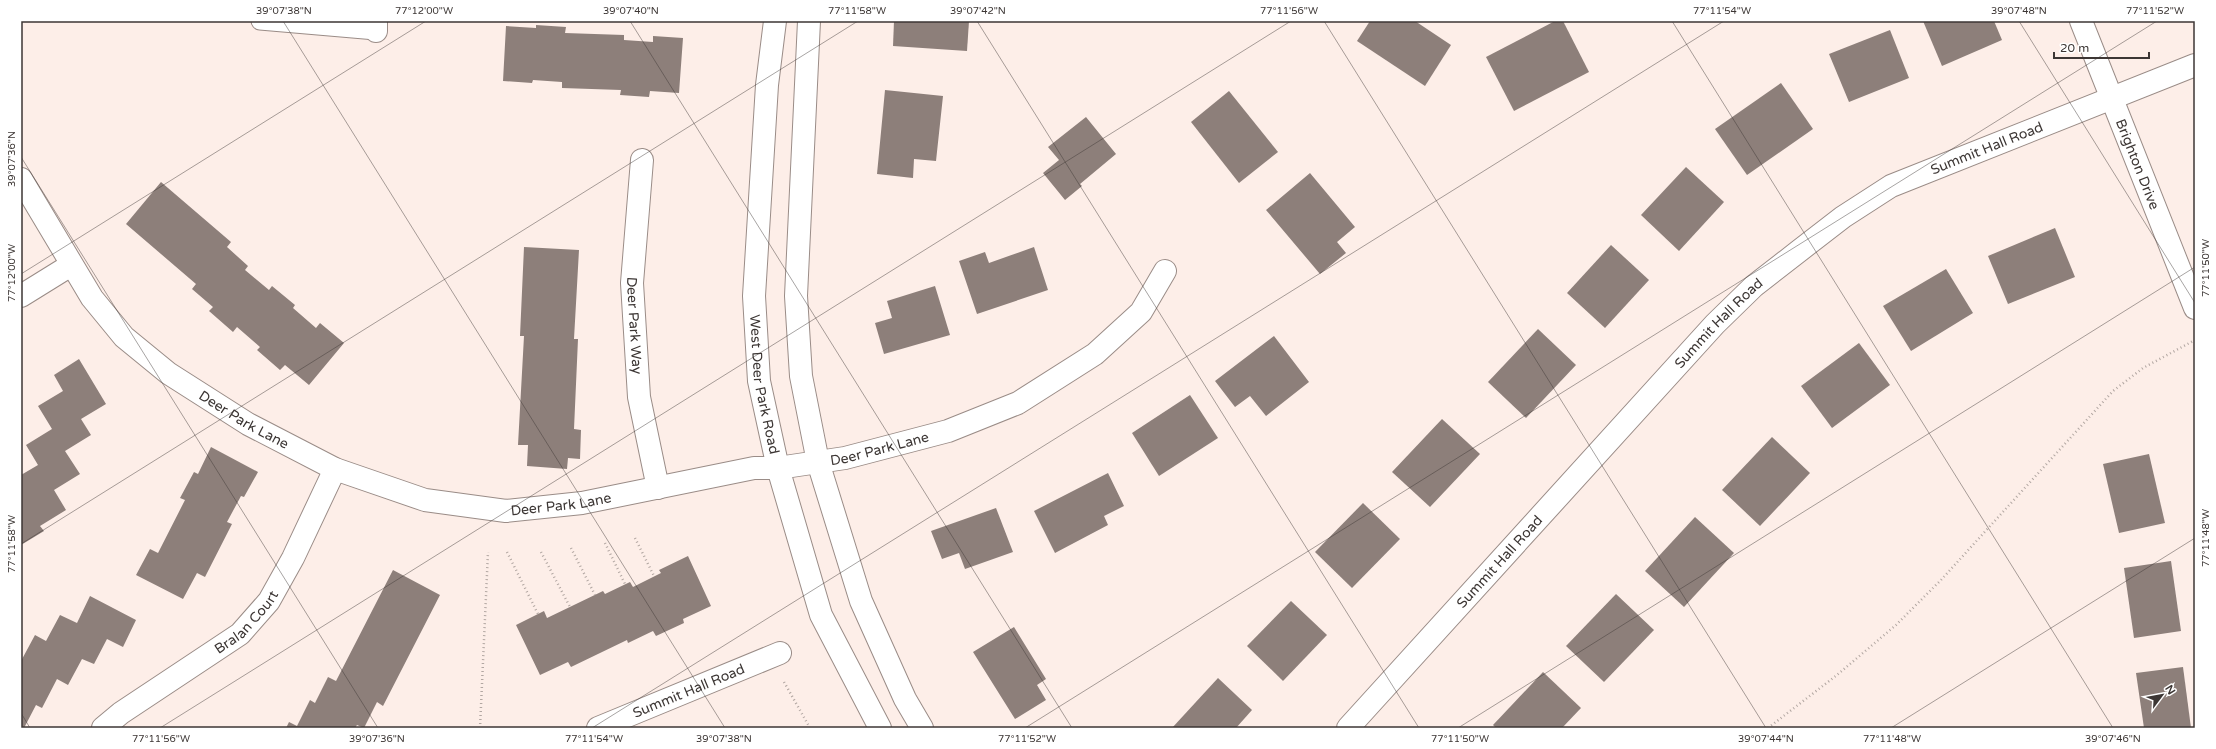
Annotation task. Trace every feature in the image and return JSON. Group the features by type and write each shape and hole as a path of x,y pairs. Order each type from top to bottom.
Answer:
{"street":[{"name":"West Deer Park Road","path":"775,21 767,85 754,296 759,382 778,468 821,615 880,728"},
{"path":"809,21 796,296 801,376 818,462 861,601 905,699 922,728"},
{"name":"Brighton Drive","path":"2081,21 2195,308"},
{"name":"Summit Hall Road","path":"1348,728 1715,324 1754,286 1843,217 1891,186 2195,65"},
{"name":"Deer Park Way","path":"642,160 632,284 639,397 658,488"},
{"name":"Deer Park Lane","path":"21,179 92,298 124,337 168,373 248,424 335,469 425,500 506,511 582,503 754,468 778,468 845,458 948,432 1018,403 1096,354 1141,312 1165,271"},
{"path":"21,296 71,265"},
{"name":"Bralan Court","path":"103,728 121,713 240,634 269,600 293,558 335,469"},
{"name":"Summit Hall Road","path":"598,728 775,655"}],"lane":[{"path":"260,21 376,26"}],"path":[{"path":"1768,728 1837,675 1896,625 1941,580 2113,391 2143,368 2195,340"},
{"path":"635,538 654,576"},
{"path":"604,543 625,584"},
{"path":"571,548 595,595"},
{"path":"480,728 488,552"},
{"path":"507,552 538,614"},
{"path":"541,552 570,607"},
{"path":"775,655 810,728"}],"building":[{"path":"894,21 969,21 967,51 893,46"},
{"path":"1370,21 1415,21 1451,45 1425,86 1357,41"},
{"path":"1555,21 1563,21 1589,72 1514,111 1486,57"},
{"path":"1923,21 1994,21 2002,40 1942,66"},
{"path":"536,25 566,27 565,33 624,35 624,40 653,42 653,36 683,38 679,93 650,91 649,97 620,95 621,90 562,88 562,82 533,80 532,83 503,81 506,26 536,28"},
{"path":"1890,30 1909,78 1849,102 1829,54"},
{"path":"1781,83 1813,129 1747,175 1715,129"},
{"path":"885,90 943,96 936,161 914,159 913,178 877,174"},
{"path":"1229,91 1278,152 1239,183 1191,122"},
{"path":"1086,117 1116,154 1080,184 1082,186 1065,200 1043,173 1059,160 1048,147"},
{"path":"1686,167 1724,202 1679,251 1641,215"},
{"path":"1310,173 1355,227 1337,242 1346,253 1320,274 1266,210"},
{"path":"161,182 231,242 227,247 248,266 245,270 269,290 272,286 295,305 293,308 316,328 320,323 344,343 309,385 285,365 280,370 257,350 260,347 237,327 233,332 209,311 213,307 192,289 196,284 126,224"},
{"path":"2055,228 2075,277 2008,304 1988,256"},
{"path":"1611,245 1649,280 1605,328 1567,293"},
{"path":"524,247 579,250 574,339 578,339 574,429 581,430 580,459 568,458 567,469 527,466 528,445 518,445 524,336 520,336"},
{"path":"1034,247 1048,290 977,314 959,261 985,252 989,263"},
{"path":"1946,269 1973,313 1911,351 1883,306"},
{"path":"935,286 950,335 884,354 875,323 892,318 887,301"},
{"path":"1538,329 1576,365 1526,418 1488,382"},
{"path":"1274,336 1309,382 1266,416 1250,396 1235,407 1215,381"},
{"path":"1859,343 1890,385 1832,428 1801,386"},
{"path":"79,359 106,404 81,419 91,435 65,451 80,474 54,490 66,510 40,526 44,531 21,545 21,475 38,465 26,445 52,429 38,406 63,391 54,375"},
{"path":"1190,395 1218,438 1159,476 1132,433"},
{"path":"1442,419 1480,454 1430,507 1392,472"},
{"path":"1772,437 1810,473 1760,526 1722,490"},
{"path":"211,447 258,472 244,497 241,496 227,522 232,524 205,577 197,573 183,599 136,575 150,549 158,553 185,500 180,498 194,472 198,474"},
{"path":"2149,454 2165,523 2119,533 2103,464"},
{"path":"1108,473 1124,506 1104,516 1108,525 1055,553 1034,511"},
{"path":"1363,503 1400,539 1352,588 1315,552"},
{"path":"996,508 1013,552 965,569 959,553 942,559 931,531"},
{"path":"1695,517 1734,553 1684,607 1645,571"},
{"path":"688,556 711,606 683,619 684,623 656,636 653,631 628,643 627,640 571,667 568,662 540,675 516,625 544,611 547,618 603,591 605,594 630,582 633,587 661,573 659,570"},
{"path":"2171,561 2181,631 2134,638 2124,568"},
{"path":"393,570 440,595 383,706 377,702 364,728 357,725 355,728 286,728 289,722 297,726 310,700 315,703 328,677 336,681"},
{"path":"1616,594 1654,630 1604,682 1566,646"},
{"path":"90,596 136,620 123,647 107,639 94,664 82,659 68,685 57,679 42,708 36,705 24,728 21,728 21,661 35,635 46,641 60,615 77,623"},
{"path":"1291,601 1327,635 1283,681 1247,646"},
{"path":"1014,627 1046,679 1037,685 1046,700 1015,719 973,652"},
{"path":"2183,667 2191,728 2144,728 2136,673"},
{"path":"1543,672 1581,708 1562,728 1496,728 1493,725"},
{"path":"1218,678 1252,710 1236,728 1172,728"}]}
